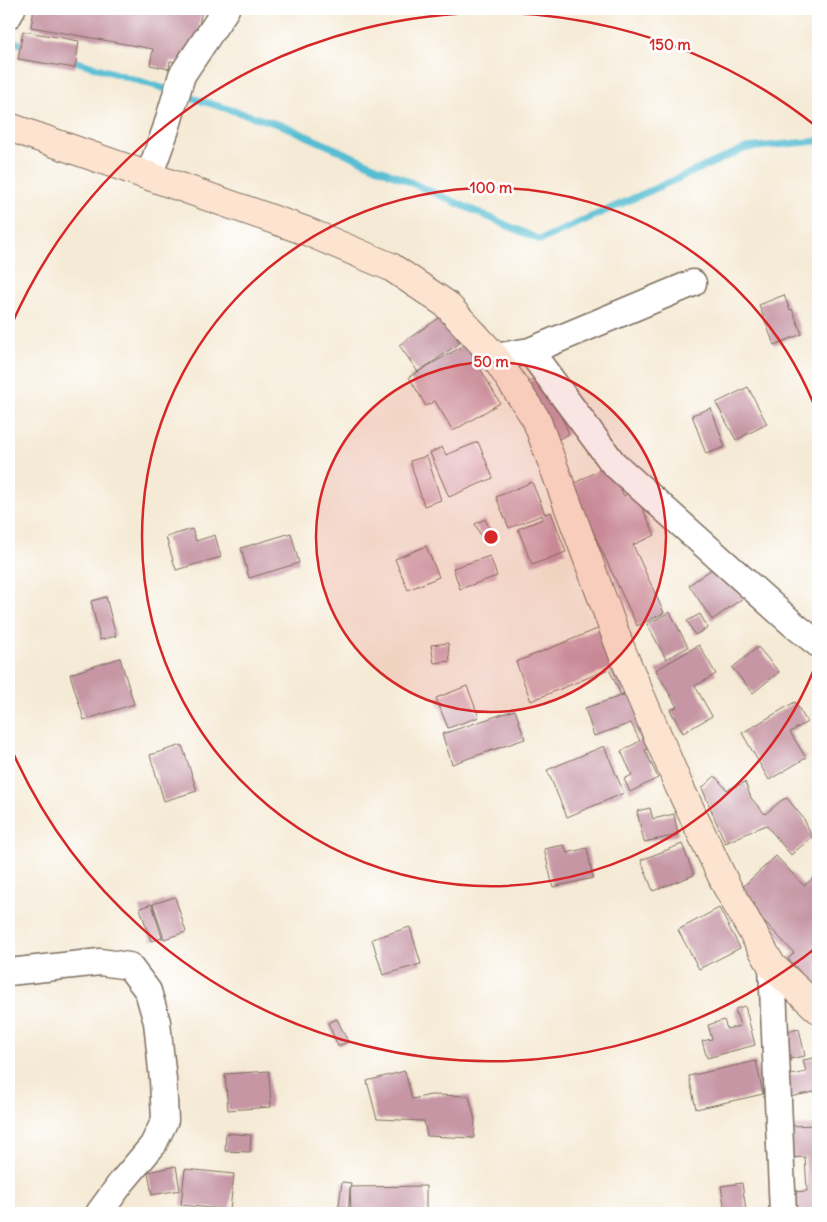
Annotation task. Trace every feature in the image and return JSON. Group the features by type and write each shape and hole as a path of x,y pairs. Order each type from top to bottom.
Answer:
{"street":[{"path":"9,15 12,9"},
{"path":"148,176 181,78 226,9"},
{"path":"9,128 306,231 391,267 446,304 495,357 536,419 622,652 675,777 726,885 772,966 818,1009"},
{"path":"495,357 530,351 693,283"},
{"path":"530,351 613,463 813,635"},
{"path":"9,972 100,962 129,966 148,991 157,1022 165,1120 153,1146 121,1183 99,1213"},
{"path":"772,966 783,1213"}],"building":[{"path":"34,9 202,9 195,49 184,63 170,61 169,69 150,65 153,49 31,27"},
{"path":"23,31 79,41 75,68 18,59"},
{"path":"784,295 802,334 774,345 759,305"},
{"path":"442,316 460,343 418,372 399,345"},
{"path":"466,344 500,403 453,431 435,401 426,406 409,377"},
{"path":"543,375 569,434 546,445 520,386"},
{"path":"748,387 767,424 736,440 716,403"},
{"path":"711,408 725,447 706,454 692,415"},
{"path":"478,442 493,478 449,497 430,453 442,447 446,455"},
{"path":"427,456 441,500 424,506 410,461"},
{"path":"609,465 624,496 634,491 655,535 633,545 664,613 637,626 571,485"},
{"path":"532,482 545,514 551,512 566,552 532,565 518,529 543,519 542,515 509,528 496,497"},
{"path":"485,519 495,539 485,544 475,524"},
{"path":"192,529 196,541 215,535 221,557 176,570 166,537"},
{"path":"291,533 299,563 249,578 241,548"},
{"path":"426,546 439,577 408,590 395,559"},
{"path":"490,556 497,576 460,589 453,568"},
{"path":"719,564 743,598 712,620 689,585"},
{"path":"106,597 116,636 100,640 91,601"},
{"path":"670,612 688,647 666,659 647,624"},
{"path":"700,614 708,628 695,635 687,621"},
{"path":"600,628 626,692 621,695 609,669 531,701 516,662"},
{"path":"448,643 450,661 434,663 431,645"},
{"path":"699,645 716,674 695,686 712,716 683,733 670,710 677,707 656,670"},
{"path":"758,647 779,672 753,693 732,668"},
{"path":"120,658 134,704 84,720 70,674"},
{"path":"467,686 479,717 448,728 436,698"},
{"path":"636,691 652,747 645,750 658,778 630,792 624,779 632,775 621,751 640,741 631,723 594,736 585,708"},
{"path":"795,702 807,722 790,732 806,758 769,780 742,733"},
{"path":"515,710 525,739 452,764 442,734"},
{"path":"182,745 197,791 164,801 150,755"},
{"path":"604,746 624,793 567,817 547,770"},
{"path":"715,776 727,790 745,782 751,798 765,814 787,798 804,819 812,837 791,855 766,825 725,843 702,788"},
{"path":"650,808 653,819 674,814 678,835 644,842 637,811"},
{"path":"682,844 694,875 653,891 641,860"},
{"path":"564,845 567,853 587,848 593,878 553,887 544,849"},
{"path":"776,856 804,886 815,876 818,879 818,998 815,988 788,959 794,953 737,892"},
{"path":"175,897 186,932 164,939 153,904"},
{"path":"152,904 162,938 151,941 140,908"},
{"path":"719,908 740,948 699,969 678,930"},
{"path":"410,927 421,964 383,975 372,939"},
{"path":"745,1006 755,1045 707,1058 702,1041 712,1039 708,1025 724,1020 727,1029 740,1026 735,1009"},
{"path":"337,1019 348,1042 338,1046 328,1023"},
{"path":"799,1029 805,1056 784,1060 778,1034"},
{"path":"818,1057 818,1091 785,1098 781,1077 806,1072 803,1060"},
{"path":"756,1061 763,1094 696,1109 689,1076"},
{"path":"269,1071 271,1107 228,1110 225,1074"},
{"path":"405,1071 412,1099 431,1095 469,1096 475,1120 474,1138 427,1136 424,1121 377,1119 367,1081"},
{"path":"818,1125 818,1213 793,1213 792,1192 807,1191 805,1157 790,1158 789,1126"},
{"path":"226,1133 251,1135 250,1152 225,1151"},
{"path":"176,1166 180,1190 152,1195 148,1172"},
{"path":"185,1169 234,1174 230,1210 181,1205"},
{"path":"342,1182 351,1183 348,1213 338,1213"},
{"path":"742,1183 746,1210 725,1212 721,1186"},
{"path":"426,1186 426,1213 351,1213 350,1187"}],"waterway":[{"path":"9,40 29,47"},
{"path":"68,59 172,91"},
{"path":"182,95 284,126 540,240 746,148 818,141"}]}
